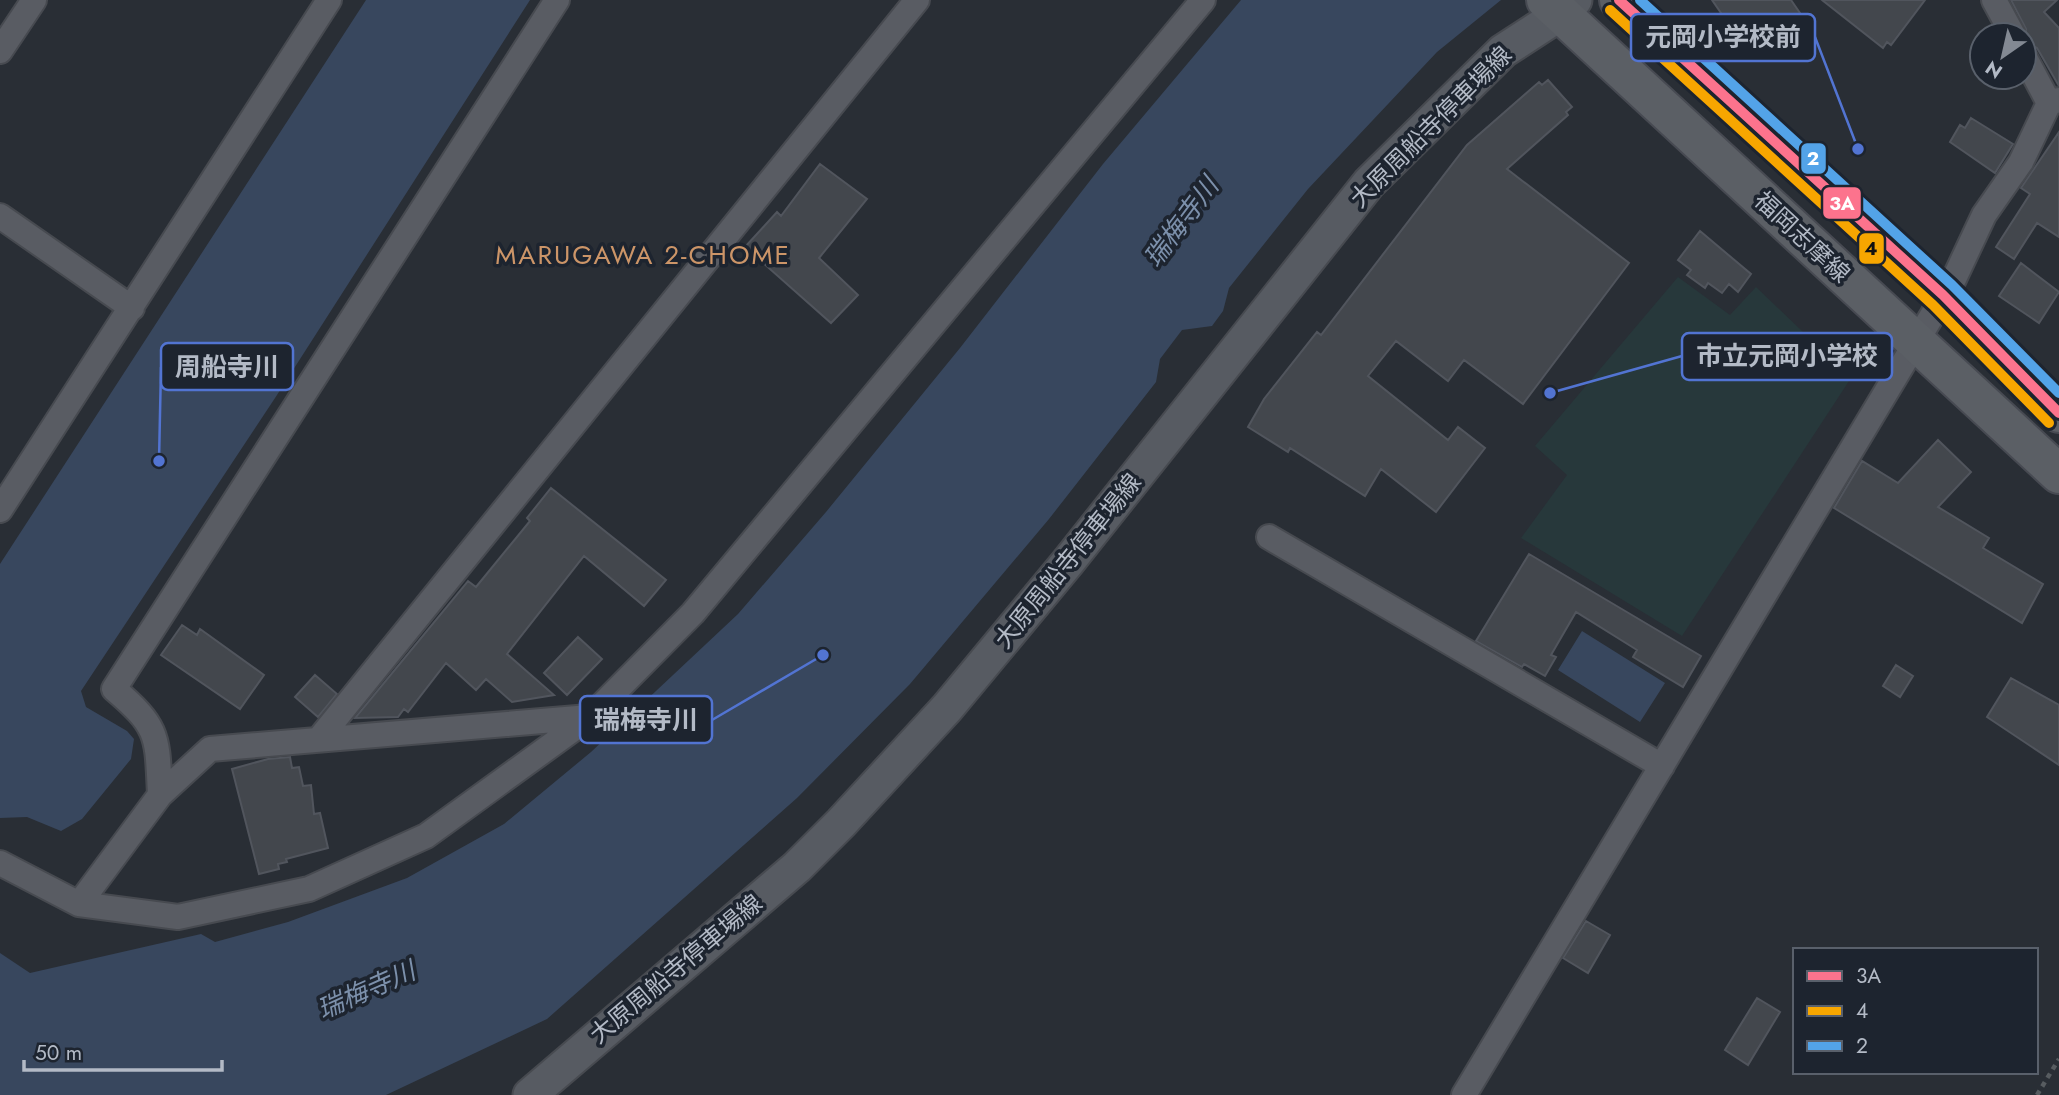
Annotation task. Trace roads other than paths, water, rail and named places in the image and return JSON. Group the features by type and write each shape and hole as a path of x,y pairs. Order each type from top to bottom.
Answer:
{"main road":[{"path":"1619,0 1943,295 2059,413"},
{"name":"福岡志摩線","path":"1560,5 2059,474"},
{"name":"大原周船寺停車場線","path":"530,1095 797,867 841,823 947,708 1068,562 1369,183 1503,51 1560,5"}],"street":[{"path":"0,51 34,0"},
{"path":"0,510 329,0"},
{"path":"160,795 154,731 135,706 114,689 557,0"},
{"path":"319,739 917,0"},
{"path":"0,863 79,904 178,917 309,890 426,836 590,717 693,613 1203,0"},
{"path":"1994,0 2005,21"},
{"path":"1464,1095 1954,279 1984,215 2021,162 2054,102 2038,77"},
{"path":"0,216 132,308"},
{"path":"1269,537 1662,766"},
{"path":"79,904 160,795 209,749 590,717"}],"water":[{"path":"366,0 530,0 277,395 81,691 86,707 127,731 134,739 131,759 82,819 61,831 27,817 0,818 0,564"},
{"path":"1241,0 1501,0 1437,52 1308,189 1229,288 1223,311 1212,326 1182,330 1160,359 1156,382 1049,519 910,684 797,798 547,1019 386,1095 0,1095 0,953 30,973 201,934 215,942 288,922 407,878 504,824 591,752 738,614 826,512 960,348 1103,164"},
{"path":"1582,631 1665,683 1640,722 1558,670"}],"place":[{"name":"元岡小学校前","path":"1858,149"},
{"name":"市立元岡小学校","path":"1550,393"},
{"name":"周船寺川","path":"159,461"},
{"name":"瑞梅寺川","path":"823,655"}],"district":[{"name":"MARUGAWA 2-CHOME","path":"643,255"}]}
